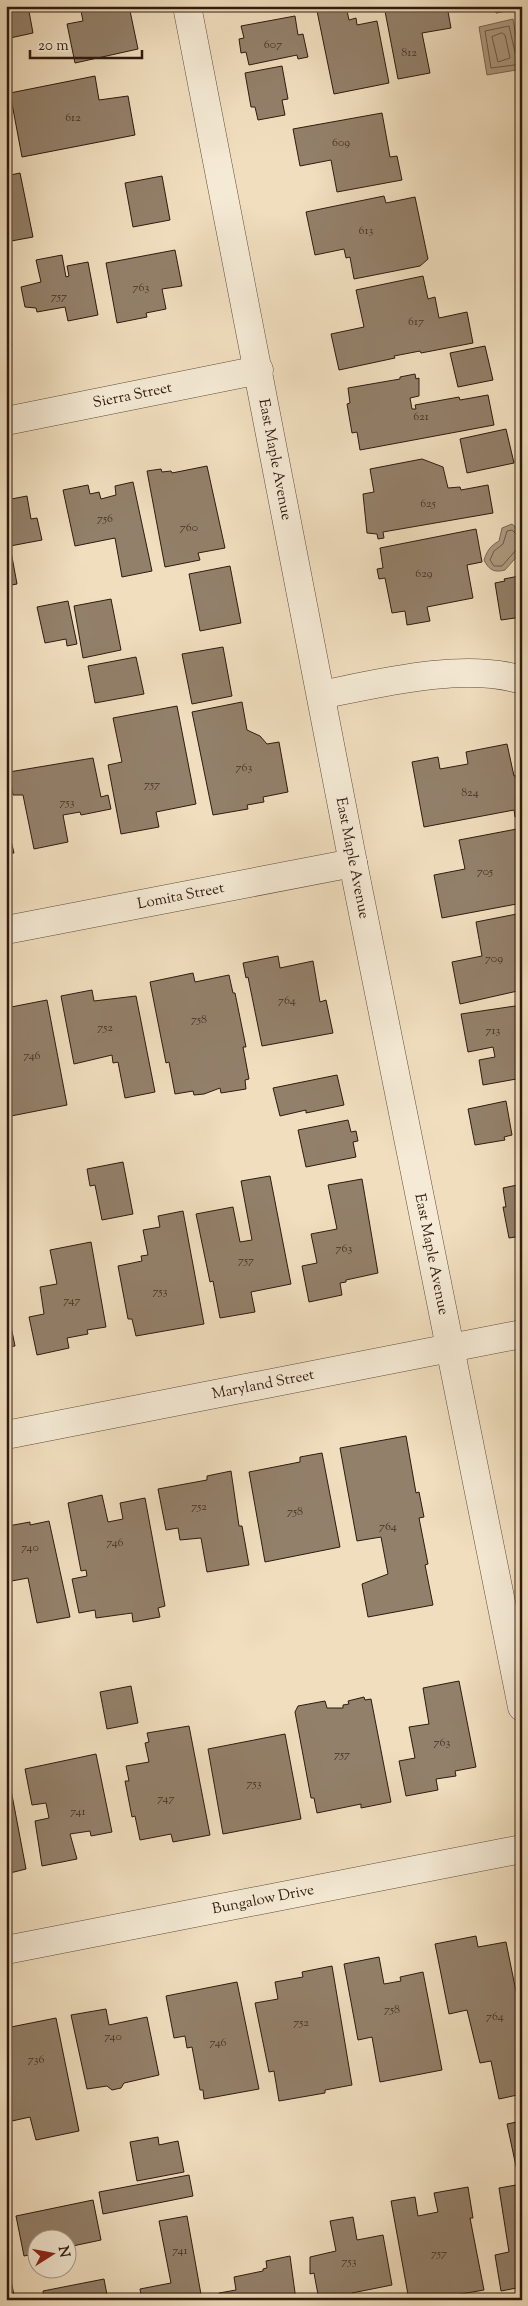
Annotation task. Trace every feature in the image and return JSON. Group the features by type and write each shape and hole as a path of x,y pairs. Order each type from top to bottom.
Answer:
{"street":[{"name":"East Maple Avenue","path":"187,6 353,863 522,1707"},
{"name":"Sierra Street","path":"6,421 259,370"},
{"path":"321,695 397,679 452,674 509,676 522,680"},
{"name":"Lomita Street","path":"6,930 353,863"},
{"name":"Maryland Street","path":"6,1435 522,1334"},
{"name":"Bungalow Drive","path":"6,1950 522,1850"}],"water":[{"path":"513,19 522,69 487,75 479,27"},
{"path":"512,524 519,530 520,553 505,570 492,570 484,560 486,554 499,541 502,528"}],"building":[{"path":"6,6 28,6 33,33 10,38 11,40 6,41"},
{"path":"80,6 129,6 138,49 75,63 67,24 83,21"},
{"path":"316,6 346,6 349,20 356,18 357,25 377,21 389,83 334,94"},
{"path":"384,6 447,6 451,28 422,33 430,73 398,79"},
{"path":"495,6 515,6 516,9 496,13"},
{"path":"295,16 298,35 303,34 308,57 298,59 297,55 249,65 246,52 241,53 239,39 244,38 241,26"},
{"path":"282,66 288,99 282,100 285,115 258,120 255,107 251,107 245,73"},
{"path":"95,76 99,100 128,96 135,135 22,157 10,93"},
{"path":"382,113 390,157 397,156 402,180 337,192 331,160 300,166 293,129"},
{"path":"20,173 33,237 6,242 6,176"},
{"path":"162,176 170,220 133,227 125,183"},
{"path":"384,196 386,203 415,197 428,259 420,266 354,279 350,257 346,258 344,249 315,255 306,212"},
{"path":"175,250 182,286 162,289 166,309 146,313 147,317 117,323 106,263"},
{"path":"62,255 66,277 69,276 67,266 88,262 98,315 68,321 65,307 37,312 36,308 25,307 21,287 41,282 36,260"},
{"path":"423,276 428,299 435,297 439,318 467,312 473,343 394,356 395,358 339,370 331,334 364,327 356,290"},
{"path":"6,295 11,317 6,318"},
{"path":"6,318 12,345 6,346"},
{"path":"485,346 493,380 458,387 450,353"},
{"path":"415,374 416,379 419,378 419,396 410,398 412,409 416,409 415,405 459,397 460,400 488,395 494,425 360,450 357,432 352,433 347,404 350,403 348,388 400,379 400,377"},
{"path":"506,429 514,463 467,473 460,439"},
{"path":"422,459 443,467 448,488 460,487 461,490 488,485 493,513 383,532 384,538 378,539 377,534 367,533 363,494 374,492 370,469"},
{"path":"207,466 225,548 198,553 200,560 165,567 147,471 161,469 162,472 171,471 172,473"},
{"path":"133,482 152,571 122,577 115,538 75,546 63,490 88,485 90,494 99,492 101,499 116,495 115,486"},
{"path":"27,496 31,519 37,518 42,540 10,546 17,584 6,586 6,500"},
{"path":"476,529 482,562 467,565 473,598 427,607 430,621 407,625 405,611 392,613 385,578 379,579 377,569 383,568 380,548"},
{"path":"230,566 241,623 200,631 189,574"},
{"path":"519,576 522,578 522,617 501,620 495,583"},
{"path":"111,599 121,650 83,658 74,606"},
{"path":"68,601 77,644 67,646 66,639 45,643 37,607"},
{"path":"223,647 232,696 192,704 182,654"},
{"path":"136,657 144,694 95,703 88,666"},
{"path":"242,702 247,730 260,736 267,744 279,742 288,792 263,797 264,802 247,805 248,809 213,815 192,712"},
{"path":"177,706 196,804 156,812 159,827 121,834 108,765 122,762 113,718"},
{"path":"507,744 514,776 522,775 522,816 515,817 514,810 424,827 412,762 438,757 440,769 468,764 466,752"},
{"path":"93,758 101,797 108,795 111,809 81,815 80,812 63,815 68,842 34,849 23,795 13,795 9,772"},
{"path":"6,820 14,853 6,854"},
{"path":"522,828 522,903 442,918 434,875 465,869 459,840"},
{"path":"522,913 522,990 460,1004 452,962 482,956 476,922"},
{"path":"278,956 280,968 313,961 320,1002 326,1000 333,1033 262,1046 248,977 246,978 243,963"},
{"path":"193,973 195,982 229,975 233,993 235,993 246,1047 243,1047 249,1079 245,1080 246,1089 221,1093 220,1088 204,1094 194,1095 193,1091 175,1094 169,1062 166,1063 150,982"},
{"path":"92,990 94,1001 136,996 155,1092 125,1098 118,1062 113,1063 112,1055 74,1064 61,996"},
{"path":"47,1000 67,1105 6,1117 6,1008"},
{"path":"522,1005 522,1078 483,1085 479,1060 495,1057 493,1047 468,1052 461,1014"},
{"path":"337,1075 344,1105 306,1113 306,1110 280,1116 273,1088"},
{"path":"506,1101 512,1135 504,1137 505,1140 475,1145 468,1109"},
{"path":"348,1120 351,1132 356,1131 358,1141 353,1142 356,1157 306,1167 298,1130"},
{"path":"123,1162 133,1214 102,1220 95,1185 90,1186 87,1169"},
{"path":"270,1176 291,1284 251,1292 255,1312 220,1318 213,1281 210,1282 196,1214 233,1207 240,1242 252,1240 241,1181"},
{"path":"362,1179 378,1273 340,1283 342,1295 309,1302 302,1266 317,1263 311,1234 337,1229 328,1185"},
{"path":"522,1184 522,1236 509,1238 503,1207 506,1207 503,1188"},
{"path":"183,1211 204,1324 136,1336 132,1319 128,1319 118,1266 142,1261 141,1256 148,1255 143,1230 160,1227 158,1216"},
{"path":"91,1242 106,1327 87,1330 88,1334 67,1338 69,1348 37,1355 29,1317 44,1314 40,1287 57,1284 50,1250"},
{"path":"6,1302 15,1346 6,1347"},
{"path":"406,1436 416,1493 419,1492 424,1517 419,1518 428,1564 425,1565 433,1605 368,1617 362,1584 388,1574 381,1537 357,1541 340,1448"},
{"path":"322,1453 340,1547 265,1562 249,1472 300,1462 300,1457"},
{"path":"231,1471 239,1526 242,1526 249,1565 207,1572 201,1538 180,1540 178,1528 166,1530 158,1489 207,1480 207,1476"},
{"path":"102,1495 108,1522 123,1519 120,1503 145,1498 165,1606 158,1608 160,1617 133,1622 132,1613 96,1618 95,1610 79,1613 72,1579 87,1576 86,1570 81,1571 68,1503"},
{"path":"6,1515 8,1526 30,1522 30,1525 49,1521 70,1617 37,1623 28,1578 6,1582"},
{"path":"459,1681 476,1767 455,1771 456,1776 436,1779 438,1790 406,1796 399,1761 415,1758 409,1727 429,1724 423,1688"},
{"path":"131,1686 138,1723 107,1729 100,1692"},
{"path":"364,1697 365,1700 371,1699 391,1802 361,1808 361,1804 317,1813 314,1798 311,1798 295,1712 298,1706 325,1701 327,1708 343,1708 343,1705 349,1704 348,1701"},
{"path":"189,1726 210,1835 173,1842 171,1834 140,1840 135,1816 132,1817 125,1781 129,1781 126,1766 149,1762 145,1743 149,1742 147,1733"},
{"path":"285,1734 301,1819 223,1834 208,1749"},
{"path":"96,1754 112,1832 91,1836 90,1831 70,1834 77,1859 42,1866 35,1821 49,1818 46,1803 32,1805 25,1769"},
{"path":"6,1774 8,1774 26,1869 6,1874"},
{"path":"476,1936 478,1947 506,1942 522,2021 522,2094 499,2099 491,2061 480,2063 467,2010 449,2014 435,1944"},
{"path":"379,1957 384,1984 401,1981 400,1977 423,1972 442,2070 380,2082 372,2037 358,2040 344,1964"},
{"path":"332,1966 352,2085 325,2090 325,2093 279,2101 274,2071 269,2072 255,2003 278,1999 275,1982 303,1977 302,1972"},
{"path":"237,1982 259,2089 204,2099 203,2090 200,2090 192,2047 187,2048 185,2036 174,2038 166,1996"},
{"path":"106,2009 109,2025 147,2017 159,2075 124,2083 121,2088 112,2090 107,2086 87,2089 71,2015"},
{"path":"56,2018 79,2131 36,2140 30,2117 12,2121 6,2092 6,2028"},
{"path":"522,2121 522,2170 517,2171 507,2124"},
{"path":"158,2137 159,2145 178,2141 184,2172 137,2181 130,2142"},
{"path":"189,2175 193,2196 103,2214 99,2192"},
{"path":"522,2184 522,2287 501,2291 495,2255 509,2252 499,2188"},
{"path":"468,2187 473,2218 470,2218 484,2290 444,2297 445,2300 409,2300 391,2201 415,2197 418,2216 438,2212 434,2193"},
{"path":"93,2200 101,2240 78,2245 78,2228 28,2228 28,2255 24,2256 16,2216"},
{"path":"187,2216 202,2300 142,2300 140,2289 171,2283 159,2221"},
{"path":"353,2217 357,2240 383,2235 392,2285 352,2293 353,2300 319,2300 314,2273 310,2274 310,2257 336,2251 330,2221"},
{"path":"6,2218 12,2243 6,2244"},
{"path":"6,2256 15,2300 6,2300"},
{"path":"290,2256 296,2300 221,2300 219,2293 236,2290 234,2277 263,2271 263,2269 267,2268 266,2261"},
{"path":"104,2279 108,2300 44,2300 43,2291"}]}
